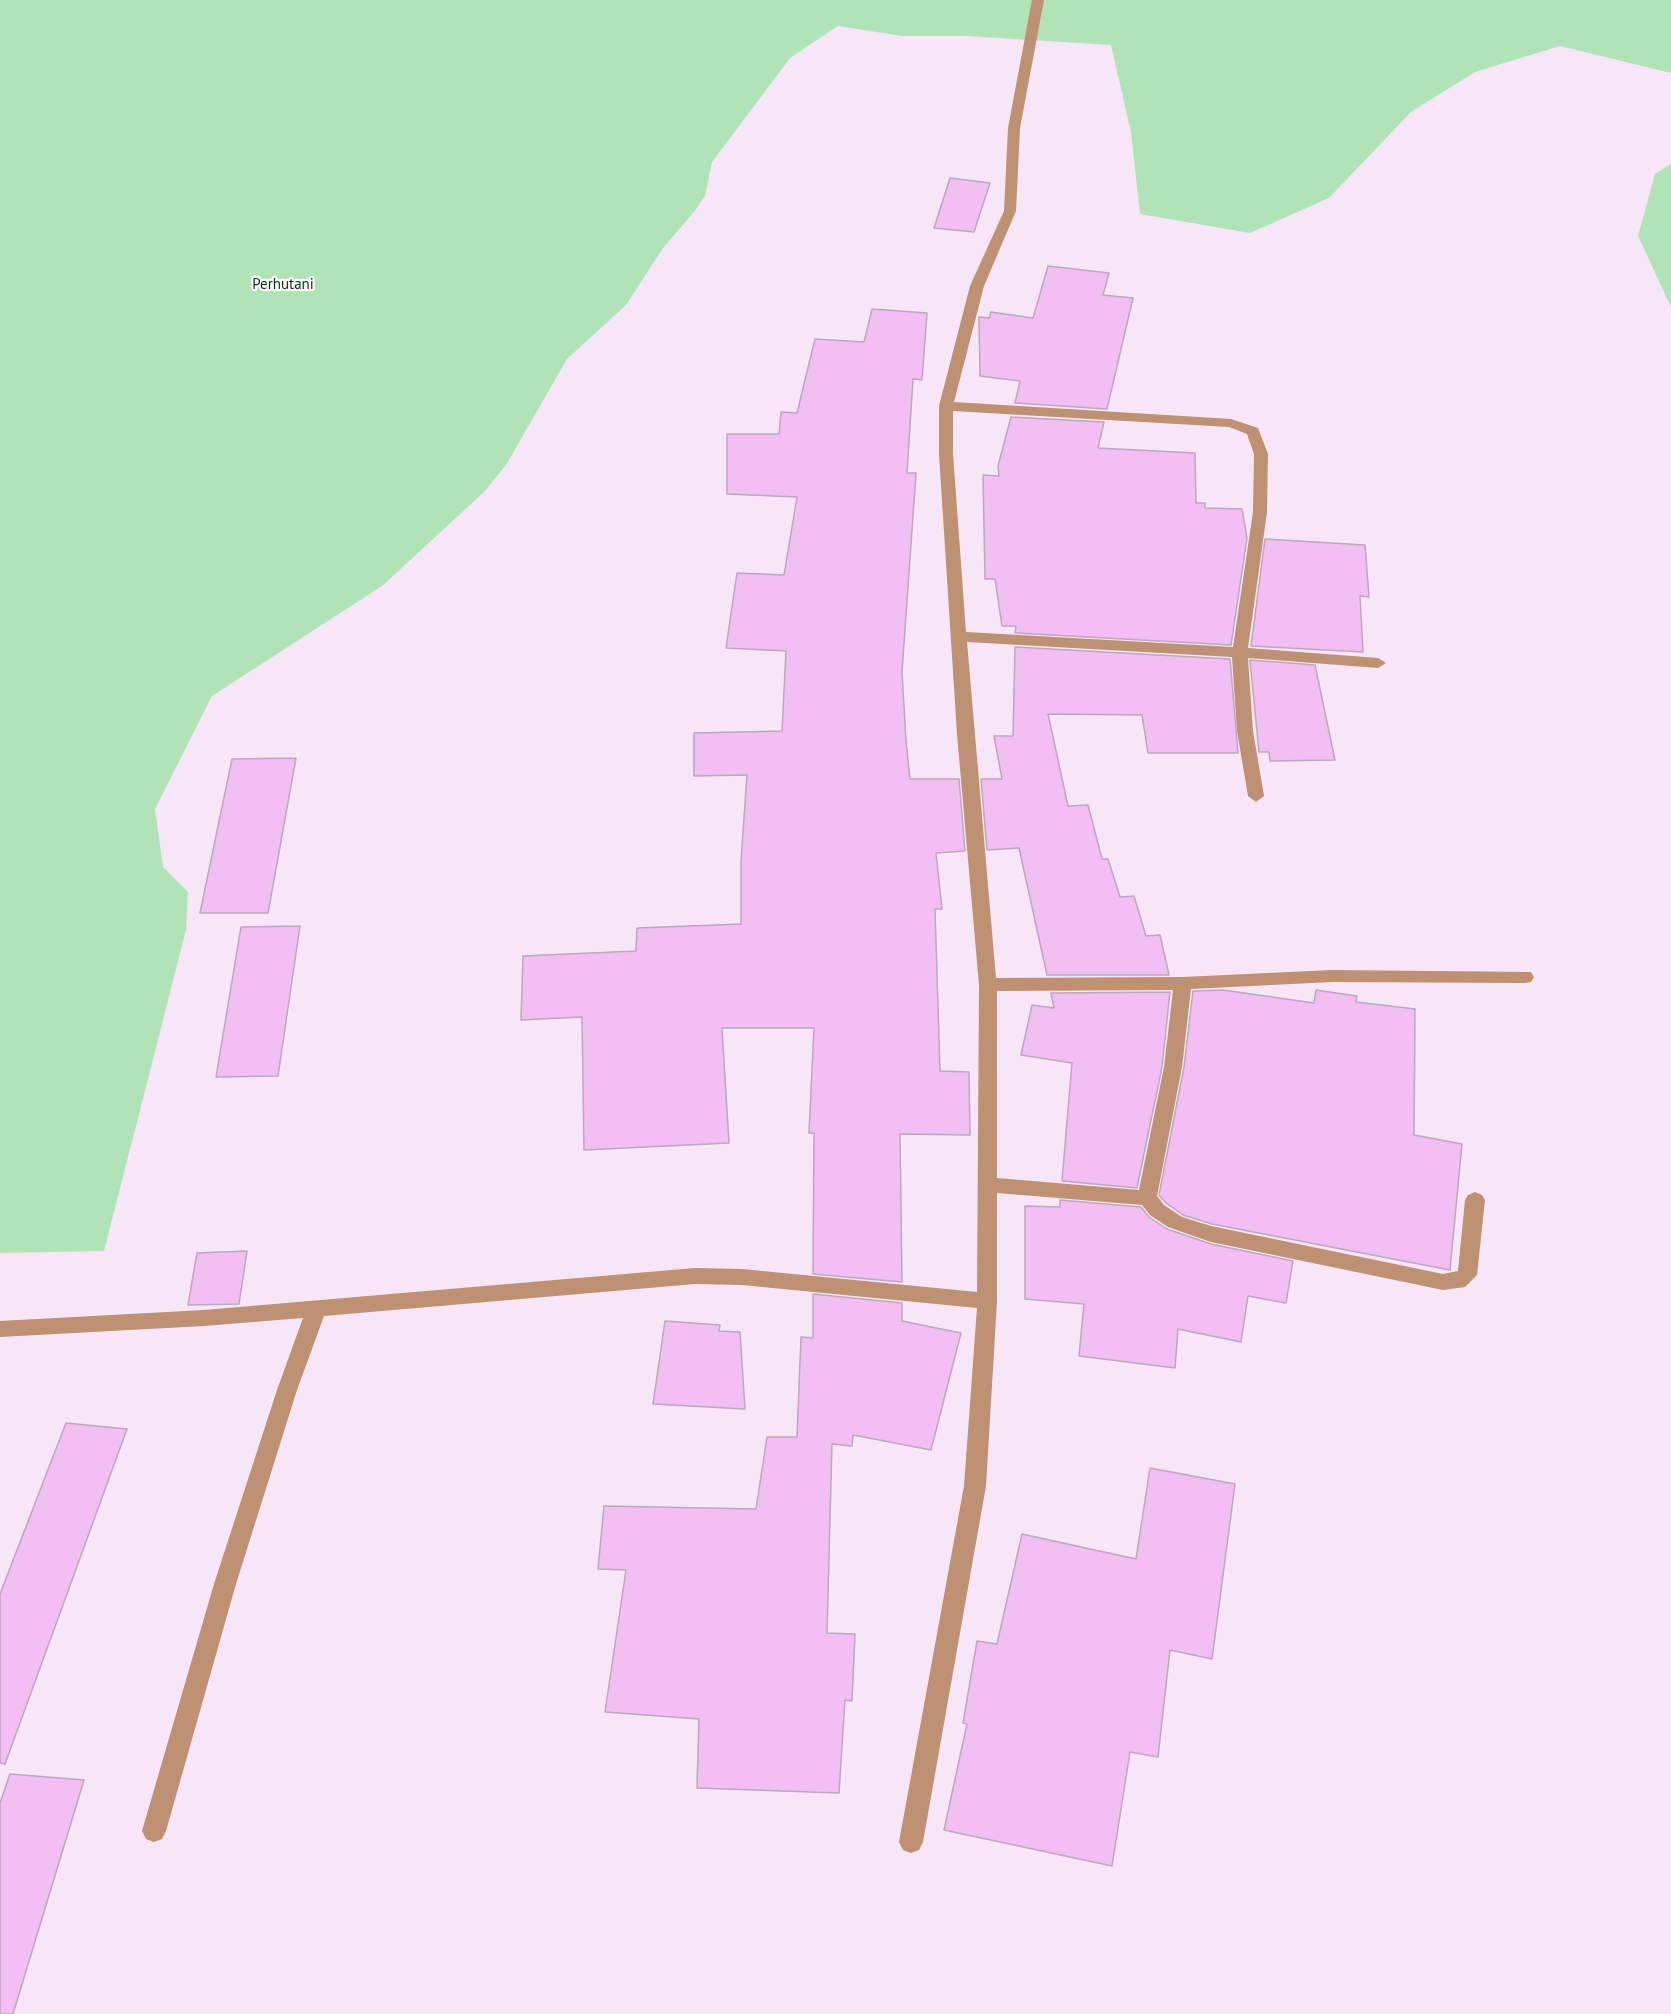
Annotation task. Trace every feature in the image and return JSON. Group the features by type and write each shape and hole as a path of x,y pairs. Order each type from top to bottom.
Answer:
{"street":[{"path":"910,1842 975,1485 987,1301 988,985 959,637 946,454 946,406 977,286 1010,212 1014,128 1038,0"},
{"path":"946,406 1231,423 1253,430 1261,454 1260,512 1240,652 1245,731 1256,796"},
{"path":"959,637 1240,652 1378,663"},
{"path":"988,985 1184,983 1332,976 1525,976"},
{"path":"1147,1198 1173,1067 1184,983"},
{"path":"989,1185 1147,1198 1157,1210 1175,1222 1211,1234 1443,1282 1458,1281 1467,1275 1475,1200"},
{"path":"0,1329 317,1308 695,1276 742,1277 987,1301"},
{"path":"154,1831 225,1584 287,1390 317,1308"}],"green space":[{"name":"Perhutani","path":"0,0 1671,0 1671,73 1560,46 1475,72 1411,112 1329,198 1250,233 1140,214 1131,132 1111,45 966,36 902,36 838,26 790,58 712,162 705,196 694,212 663,248 626,305 567,359 506,465 484,492 382,586 212,696 155,809 163,867 188,892 186,930 104,1251 0,1253"},
{"path":"1671,164 1671,307 1638,236 1655,174"}],"building":[{"path":"950,178 990,183 974,232 934,228"},
{"path":"1048,266 1109,273 1103,295 1133,298 1107,409 1015,403 1020,381 980,376 979,317 989,318 991,312 1033,318"},
{"path":"872,309 927,313 922,380 913,379 907,473 916,473 902,672 906,741 910,779 959,779 965,851 936,853 942,909 935,909 940,1071 969,1072 970,1135 900,1134 902,1282 813,1274 814,1133 809,1133 814,1028 722,1028 729,1143 584,1150 582,1017 521,1020 523,956 636,951 637,928 741,924 741,861 747,775 694,776 694,733 782,731 786,651 726,648 737,573 784,575 797,497 727,494 727,434 779,434 781,412 797,413 815,339 864,342"},
{"path":"1011,417 1104,422 1098,448 1195,453 1196,503 1205,503 1205,508 1242,509 1247,538 1231,645 1015,633 1016,626 1002,626 995,579 985,579 983,475 999,476 998,466"},
{"path":"1265,539 1365,545 1369,597 1360,596 1363,652 1251,646"},
{"path":"1015,647 1230,659 1238,753 1148,753 1142,715 1048,714 1068,806 1088,805 1102,859 1108,859 1120,897 1134,896 1146,936 1160,935 1169,975 1047,975 1019,848 987,850 981,779 1002,779 994,736 1013,736"},
{"path":"1250,660 1315,665 1335,760 1270,761 1269,752 1259,752"},
{"path":"296,758 268,913 200,913 232,759"},
{"path":"300,926 278,1076 216,1077 241,927"},
{"path":"1223,990 1314,1003 1316,990 1357,996 1356,1002 1415,1009 1414,1135 1462,1144 1450,1270 1212,1224 1183,1215 1159,1195 1184,1067 1193,991"},
{"path":"1170,992 1162,1067 1137,1188 1062,1181 1072,1063 1021,1055 1032,1005 1054,1008 1051,993"},
{"path":"1060,1200 1141,1207 1149,1217 1167,1229 1211,1244 1293,1261 1286,1303 1248,1296 1241,1342 1178,1329 1175,1368 1079,1356 1084,1304 1025,1299 1025,1206 1060,1207"},
{"path":"247,1251 239,1304 188,1305 197,1253"},
{"path":"813,1294 902,1303 902,1321 961,1333 931,1450 853,1435 852,1446 832,1444 827,1633 855,1634 852,1701 845,1700 839,1793 697,1788 699,1719 605,1712 626,1570 598,1569 604,1506 756,1509 767,1437 797,1437 801,1337 813,1338"},
{"path":"665,1321 720,1325 719,1331 740,1332 745,1409 653,1404"},
{"path":"66,1423 127,1429 5,1764 0,1763 0,1594"},
{"path":"1150,1468 1235,1484 1212,1659 1170,1650 1158,1757 1130,1752 1112,1866 944,1830 967,1724 963,1723 977,1641 997,1644 1022,1534 1136,1559"},
{"path":"10,1774 84,1780 13,2014 0,2014 0,1803"}]}
